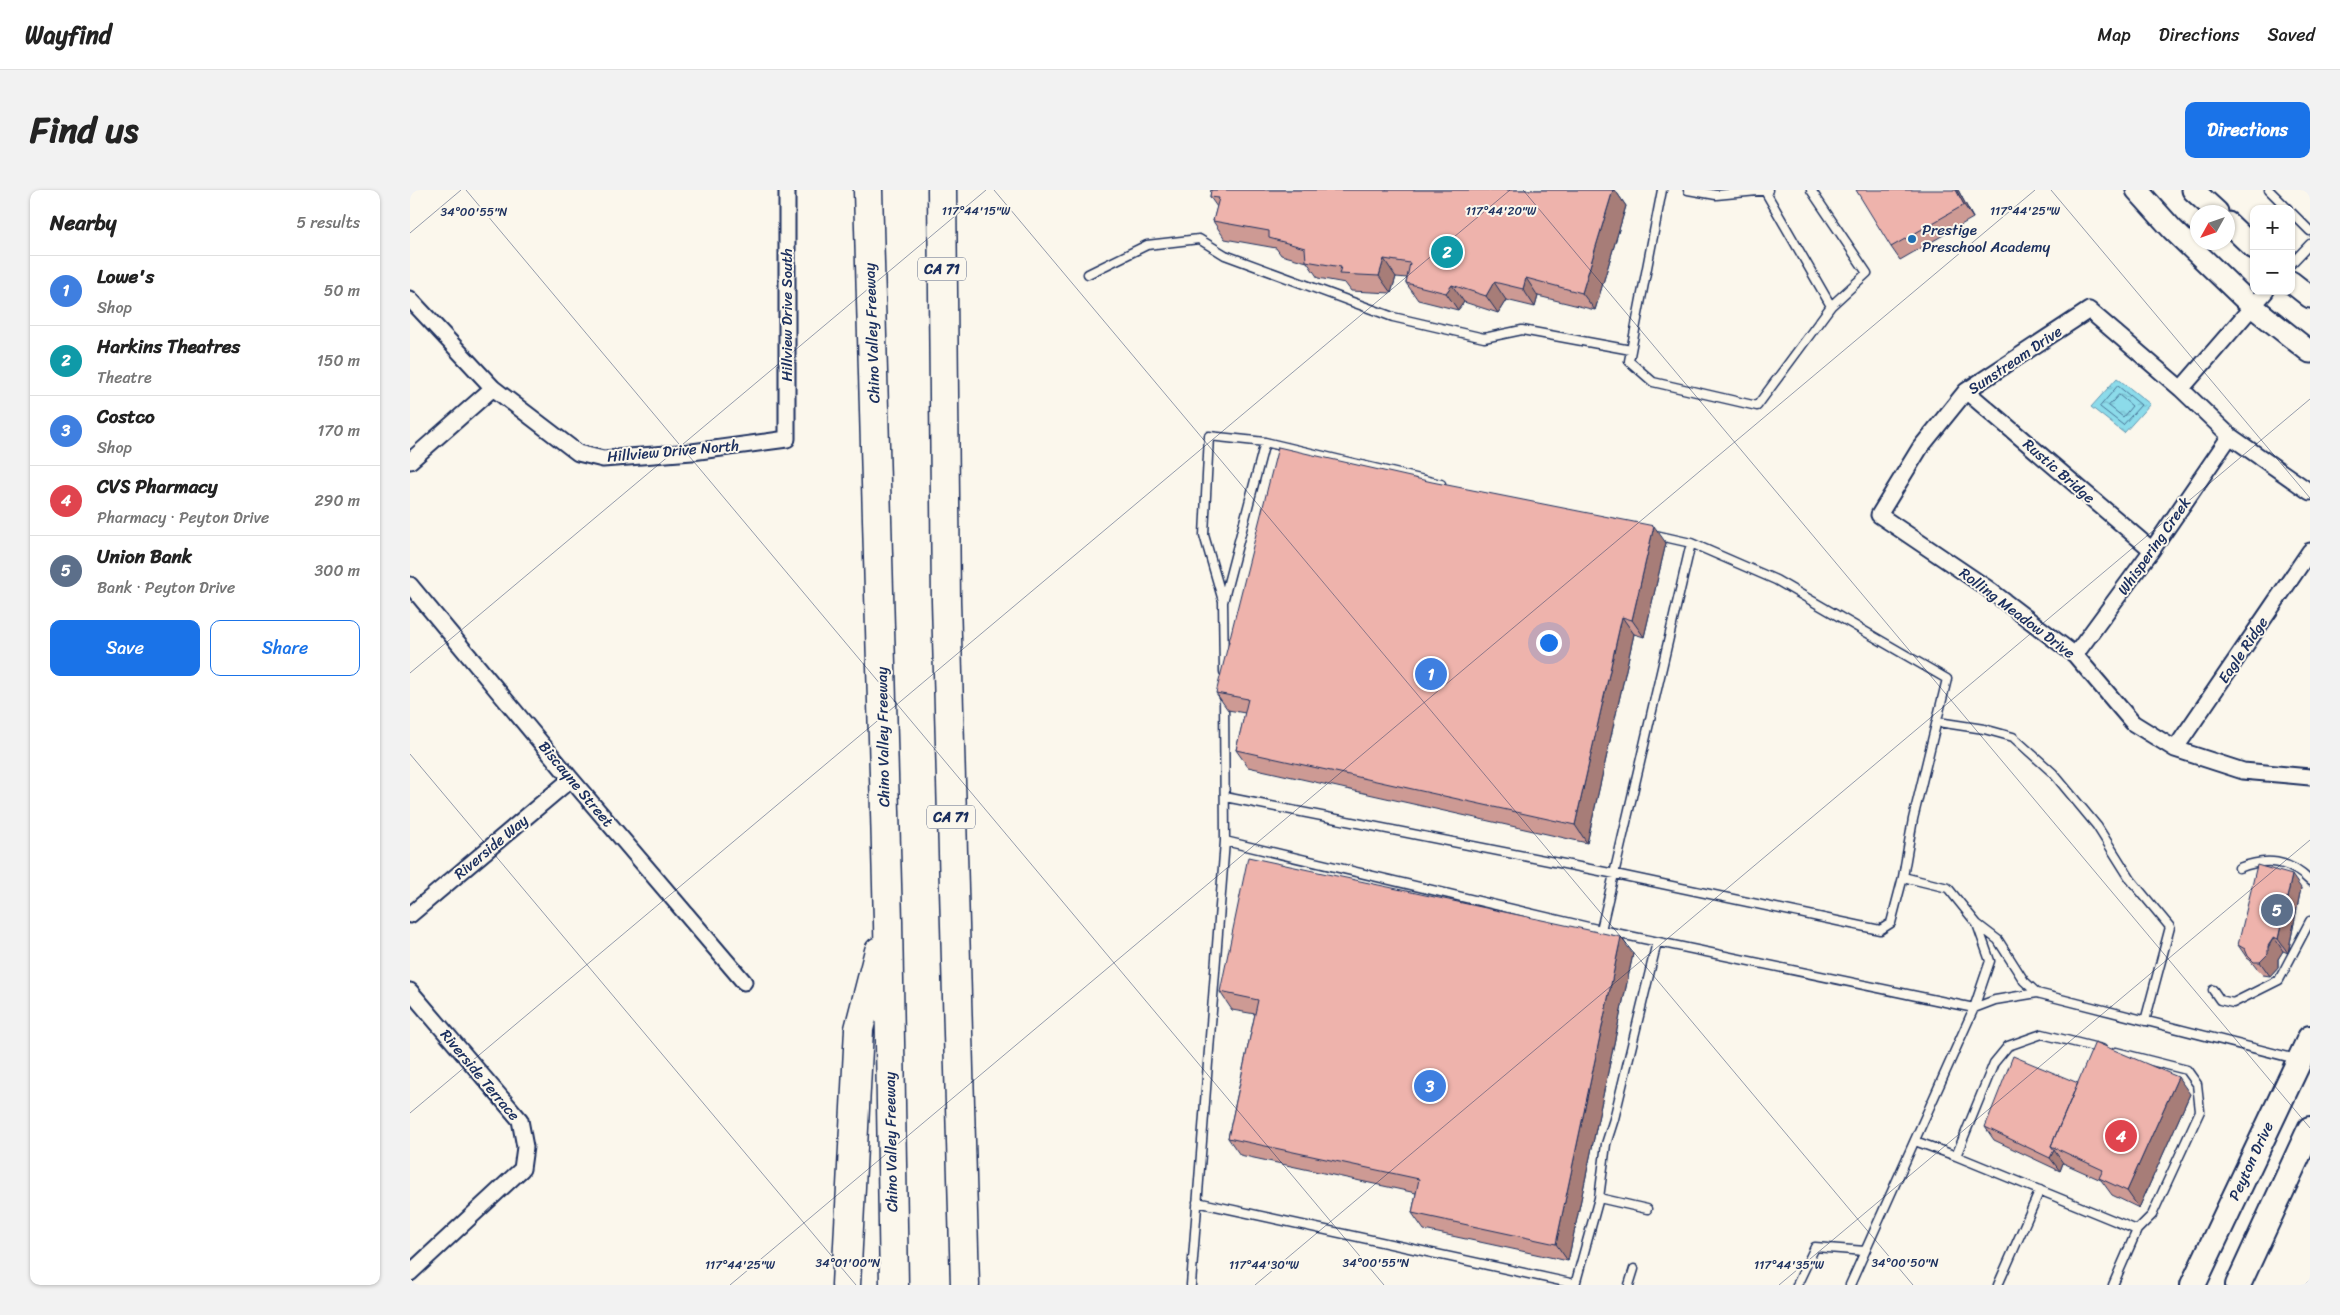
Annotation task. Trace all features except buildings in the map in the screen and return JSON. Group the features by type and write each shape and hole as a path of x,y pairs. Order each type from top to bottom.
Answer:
{"highway":[{"name":"Chino Valley Freeway","path":"868,190 888,921 894,1285"},
{"name":"CA 71","path":"942,190 946,600 965,1285"},
{"path":"846,1285 858,1029 888,921"}],"main road":[{"path":"2136,190 2172,229 2259,299 2310,352"},
{"path":"2193,190 2209,205"},
{"path":"2235,230 2250,244"},
{"path":"2295,285 2310,297"},
{"name":"Peyton Drive","path":"2193,1285 2310,1038"},
{"path":"2238,1285 2310,1129"}],"street":[{"name":"Hillview Drive South","path":"787,190 787,439"},
{"path":"2259,299 2181,389 2230,436 2310,492"},
{"name":"Hillview Drive North","path":"410,300 493,388 578,453 604,459 692,452 787,439"},
{"name":"Sunstream Drive","path":"1878,515 1920,448 1966,391 2089,310 2181,389"},
{"path":"410,461 493,388"},
{"name":"Rustic Bridge","path":"1966,391 2152,550"},
{"name":"Whispering Creek","path":"2075,654 2152,550 2230,436"},
{"name":"Rolling Meadow Drive","path":"1878,515 1987,588 2075,654 2133,723 2175,749 2243,771 2310,777"},
{"name":"Eagle Ridge","path":"2175,749 2310,552"},
{"name":"Biscayne Street","path":"410,585 571,779 744,982"},
{"name":"Riverside Way","path":"410,914 571,779"},
{"name":"Riverside Terrace","path":"410,991 520,1120 526,1147 522,1170 410,1273"}],"lane":[{"path":"1662,190 1629,361 1654,382 1757,406 1831,306 1867,273 1811,190"},
{"path":"1688,190 1716,195 1766,191 1831,306"},
{"path":"2269,190 2284,205"},
{"path":"2295,216 2310,232"},
{"path":"1088,274 1147,245 1199,239 1225,255 1393,317 1484,338 1522,330 1631,350"},
{"path":"2295,260 2310,244"},
{"path":"1224,680 1223,602 1204,535 1209,436 1265,442 1449,486"},
{"path":"1223,602 1265,442"},
{"path":"1225,798 1615,874 1880,930 1891,922 1903,877 1913,820 1947,679 1776,580 1691,544 1642,532"},
{"path":"1601,930 1691,544"},
{"path":"1191,1285 1225,841 1224,690"},
{"path":"1938,722 1984,729 2014,737 2053,773 2097,826 2131,880 2170,927 2145,1021"},
{"path":"1225,841 1601,930 1974,1008 1995,1000 2037,993 2298,1060"},
{"path":"2239,868 2255,862 2273,861 2298,870 2310,881"},
{"path":"1903,877 1948,888 1977,924 1998,940 2024,981 2037,993"},
{"path":"2213,990 2220,1000 2233,1003 2278,980 2310,920"},
{"path":"1850,1285 1974,1008 1990,961 1977,924"},
{"path":"1197,1202 1575,1285 1600,1198 1606,1144 1614,1119 1657,942"},
{"path":"1956,1156 1994,1063 2008,1046 2042,1034 2187,1070 2197,1084 2200,1111 2152,1215 2137,1230 2113,1285"},
{"path":"1915,1141 2137,1230"},
{"path":"1998,1285 2040,1190"},
{"path":"1600,1198 1647,1208"},
{"path":"1797,1285 1816,1247 1865,1251"},
{"path":"1629,1285 1634,1269"}],"water":[{"path":"2117,378 2150,404 2124,433 2091,407"}],"place":[{"name":"Prestige Preschool Academy","path":"1912,239"},
{"name":"Harkins Theatres","path":"1447,252"},
{"name":"Lowe's","path":"1431,674"},
{"name":"Union Bank","path":"2277,910"},
{"name":"Costco","path":"1430,1086"},
{"name":"CVS Pharmacy","path":"2121,1136"}]}
